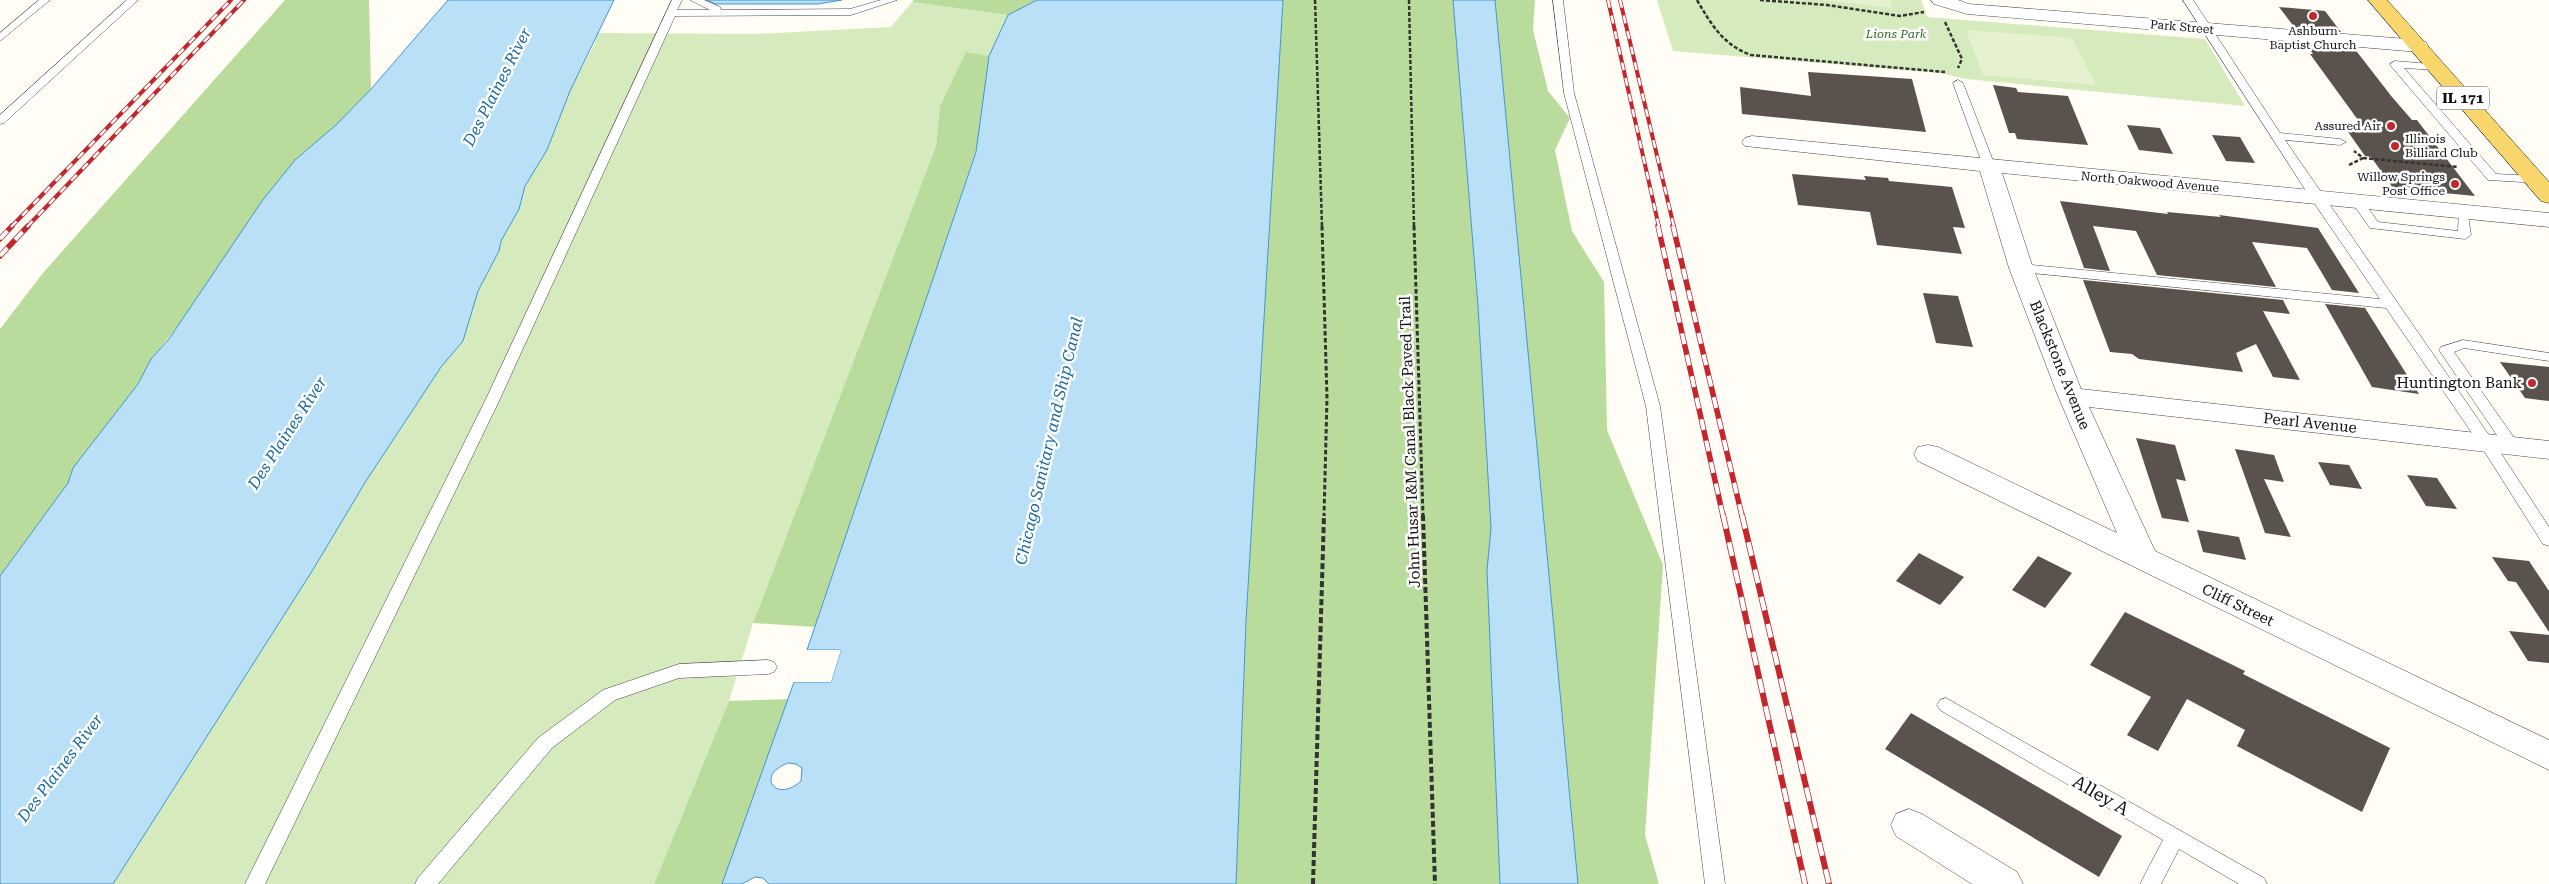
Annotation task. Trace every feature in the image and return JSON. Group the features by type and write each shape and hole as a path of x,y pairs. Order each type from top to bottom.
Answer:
{"main road":[{"name":"IL 171","path":"2377,0 2549,196"}],"street":[{"name":"Park Street","path":"1939,4 1968,9 2419,46"},
{"name":"North Oakwood Avenue","path":"1752,142 2549,220"},
{"name":"Blackstone Avenue","path":"1989,166 2021,268 2071,396 2144,560"},
{"name":"Pearl Avenue","path":"2071,396 2549,450"},
{"name":"Cliff Street","path":"1928,454 2549,756"},
{"path":"1909,825 2004,884"}],"lane":[{"path":"0,38 46,0"},
{"path":"0,122 133,0"},
{"path":"695,0 702,5 728,13"},
{"path":"780,13 786,0"},
{"path":"851,12 868,0"},
{"path":"255,884 492,401 674,6 728,13 851,12 892,0"},
{"path":"1558,0 1569,93 1653,406 1715,884"},
{"path":"2188,0 2316,198 2390,304 2499,444"},
{"path":"2437,67 2395,64 2492,177 2535,180"},
{"path":"1958,83 1989,166"},
{"path":"2276,136 2340,142"},
{"path":"2021,268 2390,304"},
{"path":"2549,357 2464,344 2446,350 2499,444 2549,540"},
{"path":"425,884 545,743 608,695 679,671 768,667"},
{"name":"Alley A","path":"1946,705 2257,884"},
{"path":"2150,884 2175,837"}],"path":[{"path":"1313,884 1327,398 1315,0"},
{"name":"John Husar I&M Canal Black Paved Trail","path":"1409,0 1409,53 1435,884"},
{"path":"1697,0 1720,37 1734,48 1748,54 1936,71 1952,70 1961,65 1962,59 1941,16 1939,4 1912,16 1900,16 1827,5 1760,0"},
{"path":"2363,158 2454,166"}],"green space":[{"path":"285,0 369,0 371,89 336,125 151,360 138,384 73,468 68,483 0,576 0,329 43,273"},
{"path":"914,0 1037,0 1008,15 912,2"},
{"path":"1283,0 1453,0 1478,306 1491,528 1487,570 1500,884 1236,884 1246,621"},
{"path":"1495,0 1535,0 1533,30 1548,91 1570,118 1555,150 1572,231 1604,282 1607,430 1663,565 1645,835 1659,884 1578,884"},
{"name":"Lions Park","path":"1657,0 1921,0 1927,17 2205,39 2245,106 1966,79 1941,73 1673,51"},
{"path":"1821,0 1890,0 1892,8"},
{"path":"912,2 1008,15 989,56 966,53 940,106 936,146 753,623 729,701 654,884 113,884 314,568 366,481 441,367 463,341 478,291 499,252 501,241 519,209 525,186 547,150 570,91 595,43 596,33 756,34 891,27"},
{"path":"1966,30 2072,38 2096,85 1983,75"},
{"path":"966,52 989,56 976,152 815,627 753,623 936,146 940,106"},
{"path":"789,699 723,884 654,884 729,701"}],"water":[{"name":"Des Plaines River","path":"448,0 614,0 570,91 547,150 525,186 519,209 501,241 499,251 478,291 463,341 441,367 366,481 314,568 113,884 0,884 0,576 68,483 73,468 138,384 151,359 169,339 262,201 295,160 336,125 371,89"},
{"path":"706,0 842,0 818,4 716,4"},
{"name":"Chicago Sanitary and Ship Canal","path":"1037,0 1283,0 1246,621 1236,884 769,884 763,878 755,877 742,884 722,884 794,682 831,682 841,650 807,650 976,152 989,56 1008,15","holes":["788,763 796,764 802,768 801,781 784,790 777,789 771,780 773,774 778,768"]},
{"path":"1453,0 1495,0 1578,884 1500,884 1487,570 1491,528 1478,306"}],"pier":[{"path":"805,650 841,650 831,682 792,682 794,680 829,680 838,652 807,652"}],"building":[{"name":"Ashburn Baptist Church","path":"2279,7 2325,11 2341,32 2295,28"},
{"path":"2306,44 2354,48 2412,120 2417,120 2475,196 2393,188 2371,157 2365,156 2346,129 2366,131 2310,54 2313,54"},
{"path":"1808,72 1912,79 1926,132 1742,114 1740,87 1811,96"},
{"path":"1993,85 2016,88 2018,92 2068,96 2088,145 2017,139 2015,133 2009,133"},
{"path":"2127,125 2160,128 2173,154 2139,150"},
{"path":"2212,135 2240,137 2255,163 2226,161"},
{"path":"1792,174 1866,180 1864,176 1888,178 1889,181 1952,187 1965,228 1953,227 1962,254 1877,245 1870,212 1798,205"},
{"path":"2060,201 2168,214 2167,212 2221,217 2219,215 2318,228 2359,293 2332,290 2307,248 2252,242 2276,287 2157,275 2136,231 2093,226 2110,271 2084,268"},
{"path":"2083,280 2283,300 2290,314 2263,311 2300,380 2273,377 2256,344 2236,353 2243,372 2139,359 2132,354 2110,352"},
{"path":"1923,293 1958,296 1973,347 1936,343"},
{"path":"2325,304 2365,308 2419,394 2372,387"},
{"name":"Huntington Bank","path":"2500,362 2549,367 2549,401 2525,398"},
{"path":"2136,438 2175,445 2186,481 2176,479 2189,522 2162,518"},
{"path":"2235,449 2274,455 2284,482 2264,479 2291,537 2265,533"},
{"path":"2318,462 2349,465 2362,489 2330,485"},
{"path":"2407,475 2437,478 2457,509 2426,506"},
{"path":"2197,530 2239,537 2246,560 2203,552"},
{"path":"1919,553 1964,577 1940,605 1896,581"},
{"path":"2038,556 2072,573 2045,608 2012,590"},
{"path":"2492,557 2529,561 2549,591 2549,632 2516,582 2508,581"},
{"path":"2125,612 2245,671 2243,674 2390,748 2362,812 2237,746 2245,730 2187,699 2158,751 2127,735 2151,697 2090,665"},
{"path":"2509,631 2549,635 2549,663 2528,661"},
{"path":"1911,713 2122,836 2099,877 1885,749"}],"railway":[{"path":"11,227 231,0"},
{"path":"27,227 244,0"},
{"path":"1608,0 1659,227"},
{"path":"1620,0 1674,227"},
{"path":"0,239 12,226"},
{"path":"0,256 28,226"},
{"path":"1658,226 1723,516"},
{"path":"1673,226 1742,516"},
{"path":"1723,515 1805,884"},
{"path":"1742,515 1829,884"}],"place":[{"name":"Ashburn Baptist Church","path":"2313,16"},
{"name":"Assured Air","path":"2391,126"},
{"name":"Illinois Billiard Club","path":"2395,146"},
{"name":"Willow Springs Post Office","path":"2455,184"},
{"name":"Huntington Bank","path":"2532,383"}]}
